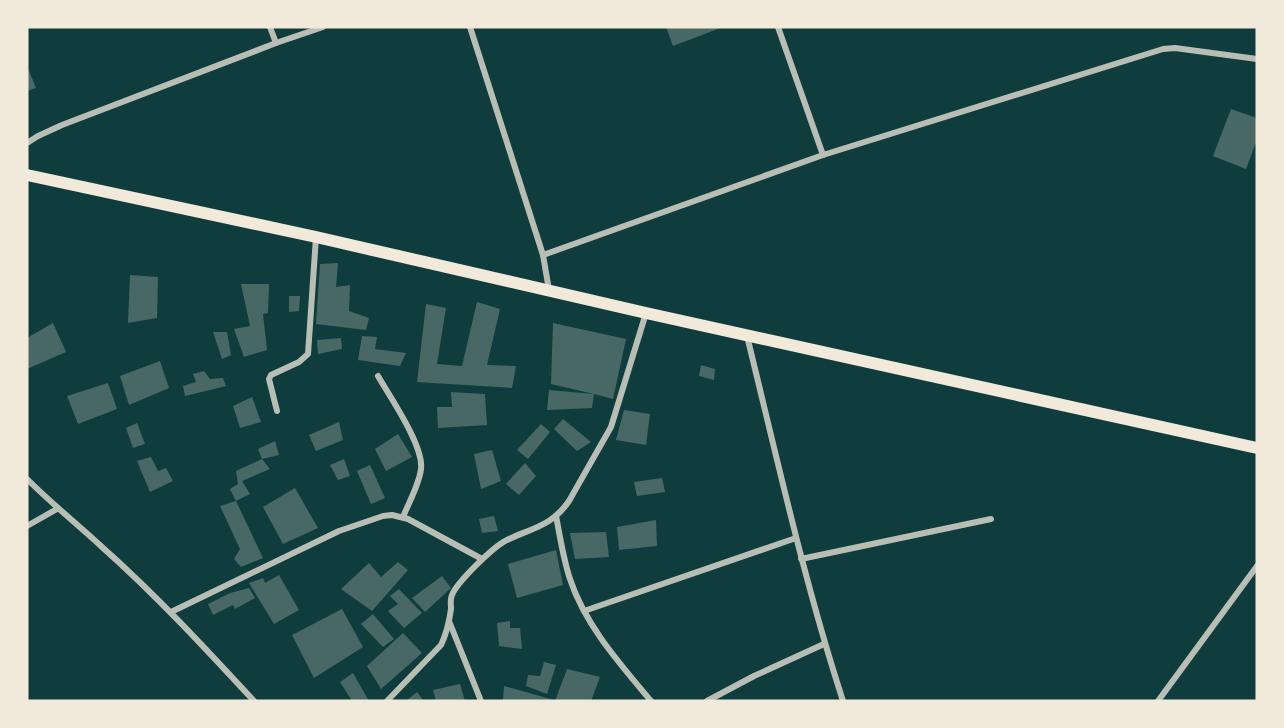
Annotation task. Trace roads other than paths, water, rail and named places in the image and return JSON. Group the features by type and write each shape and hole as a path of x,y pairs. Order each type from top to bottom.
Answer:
{"main road":[{"path":"27,175 316,237 646,313 1257,448"}],"street":[{"path":"270,27 276,42"},
{"path":"27,143 62,125 276,42 323,27"},
{"path":"470,27 543,255 550,290"},
{"path":"778,27 823,155"},
{"path":"543,255 823,155 1163,49 1175,48 1257,59"},
{"path":"277,411 269,379 271,375 299,362 308,354 316,237"},
{"path":"387,701 441,645 447,633 452,596 482,560 506,540 532,531 563,510 611,427 646,313"},
{"path":"747,335 801,559 824,644 843,701"},
{"path":"378,376 408,429 421,461 421,470 403,517"},
{"path":"27,479 171,612 254,701"},
{"path":"27,526 57,509"},
{"path":"171,612 365,520 392,515 403,517 482,560"},
{"path":"556,516 570,581 584,611 613,654 651,701"},
{"path":"801,559 991,519"},
{"path":"584,611 796,538"},
{"path":"1158,701 1257,566"},
{"path":"449,621 481,701"},
{"path":"707,701 754,676 824,644"}]}
